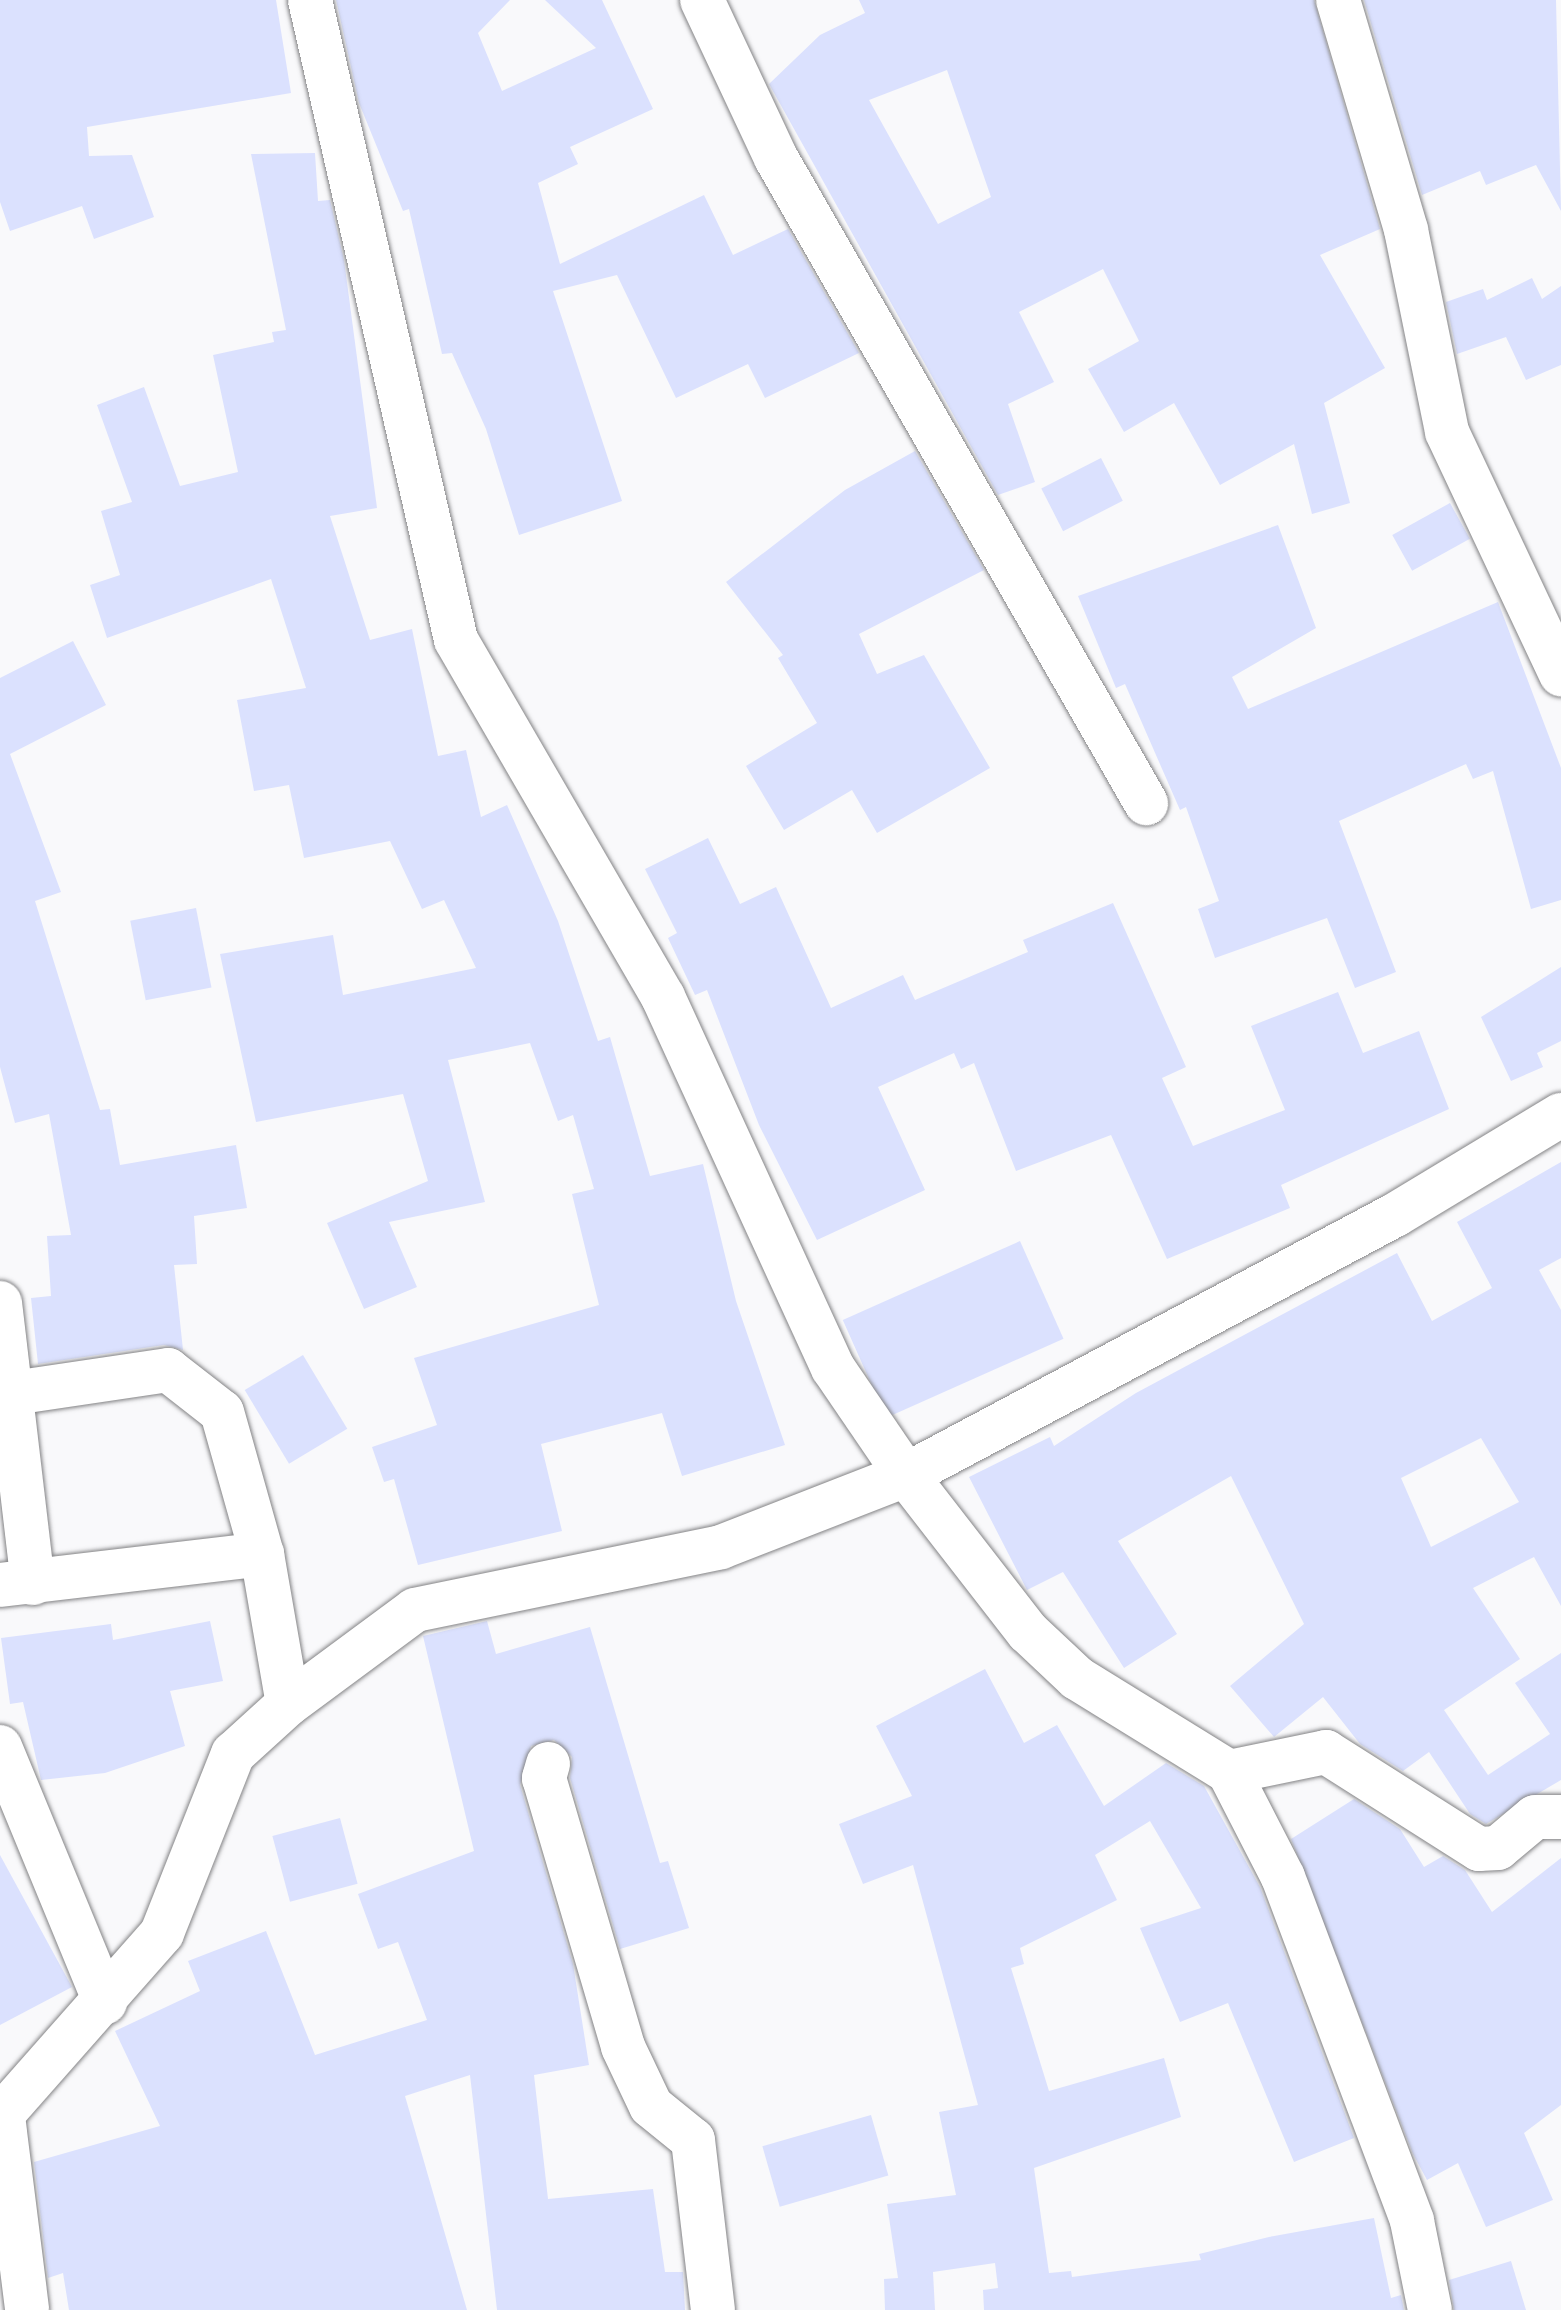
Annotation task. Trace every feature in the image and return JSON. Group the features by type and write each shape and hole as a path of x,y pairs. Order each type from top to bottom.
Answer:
{"street":[{"path":"310,0 456,640 663,997 833,1368 906,1475 1028,1632 1077,1678 1229,1772 1283,1877 1412,2221 1430,2310"},
{"path":"702,0 776,158 1146,803"},
{"path":"1338,0 1406,230 1447,432 1561,674"},
{"path":"27,2310 1,2117 105,2002 162,1933 233,1754 288,1704 415,1610 721,1547 906,1475 1395,1215 1561,1115"},
{"path":"0,1303 13,1393 17,1584 262,1554"},
{"path":"13,1393 168,1370 196,1385 222,1412 262,1554 288,1704"},
{"path":"0,1747 105,2002"},
{"path":"1229,1772 1326,1752 1479,1849 1498,1848 1535,1817 1561,1817"},
{"path":"548,1764 544,1778 623,2047 651,2106 693,2140 713,2310"}],"building":[{"path":"0,0 276,0 291,93 87,127 89,156 132,155 154,217 94,239 82,206 10,231 0,202"},
{"path":"336,0 510,0 478,33 502,91 596,48 545,0 602,0 653,109 570,147 578,164 538,183 560,264 704,195 733,255 788,229 859,353 765,398 748,364 676,398 617,275 553,291 622,501 519,535 486,429 452,353 442,354 409,209 403,211 359,103"},
{"path":"859,0 1314,0 1380,229 1320,255 1385,368 1324,403 1350,503 1312,514 1294,444 1220,485 1174,403 1124,432 1088,369 1139,341 1103,269 1019,312 1054,382 1008,404 1035,482 998,495 769,84 820,35 865,13","holes":["947,70 991,197 938,224 869,100"]},
{"path":"1364,0 1556,0 1561,211 1536,165 1486,185 1480,171 1422,195"},
{"path":"315,153 318,201 330,200 344,260 377,508 330,516 370,640 412,629 438,756 466,750 481,817 507,805 558,921 598,1041 610,1037 650,1176 703,1164 736,1301 785,1445 682,1476 662,1413 541,1444 562,1531 418,1565 394,1479 384,1482 372,1447 437,1425 414,1358 599,1305 572,1194 594,1189 573,1115 558,1121 530,1043 448,1060 485,1202 389,1222 417,1287 364,1309 327,1223 428,1181 403,1094 256,1122 220,954 333,935 343,995 476,968 444,900 422,909 390,841 304,858 289,785 254,791 237,700 306,688 271,579 107,638 90,585 120,575 101,511 132,502 97,405 144,387 180,486 238,472 213,355 274,342 272,332 286,330 251,154"},
{"path":"1532,278 1542,299 1561,286 1561,365 1526,380 1506,337 1457,354 1446,302 1483,289 1487,300"},
{"path":"915,451 984,570 859,634 877,674 924,655 990,768 877,833 852,790 784,830 746,766 817,723 778,658 783,655 726,582 845,490"},
{"path":"1101,458 1123,501 1063,531 1041,488"},
{"path":"1450,503 1470,539 1412,571 1392,535"},
{"path":"1278,525 1316,628 1232,677 1248,709 1498,602 1561,768 1561,900 1531,909 1493,771 1473,779 1466,764 1339,821 1396,972 1355,988 1327,918 1215,958 1198,909 1219,901 1186,807 1180,810 1125,684 1116,688 1078,596"},
{"path":"73,641 106,705 10,754 61,892 35,901 100,1110 110,1109 120,1165 236,1145 247,1208 194,1216 197,1264 174,1265 183,1350 164,1345 38,1364 31,1298 51,1296 47,1236 71,1235 49,1114 15,1123 0,1067 0,678"},
{"path":"708,838 740,904 776,887 831,1008 903,975 915,1000 1028,952 1023,940 1113,903 1186,1067 1162,1078 1193,1146 1285,1110 1251,1026 1338,992 1363,1053 1419,1031 1449,1109 1281,1185 1290,1208 1167,1259 1111,1135 1016,1171 974,1063 961,1069 954,1053 878,1087 925,1190 817,1240 759,1125 707,990 695,995 668,938 677,933 645,869"},
{"path":"196,908 211,988 146,1000 130,921"},
{"path":"1561,967 1561,1041 1537,1053 1543,1067 1511,1081 1481,1017"},
{"path":"1561,1162 1561,1258 1539,1270 1561,1310 1561,1606 1534,1557 1473,1588 1520,1659 1444,1710 1488,1775 1550,1734 1515,1683 1561,1653 1561,1780 1486,1824 1470,1814 1429,1752 1403,1771 1360,1744 1323,1697 1274,1737 1230,1686 1304,1624 1231,1476 1118,1541 1177,1634 1124,1668 1063,1572 1027,1590 969,1477 1050,1437 1054,1446 1136,1393 1397,1253 1432,1321 1492,1288 1457,1222","holes":["1481,1438 1519,1502 1431,1547 1401,1478"]},
{"path":"1020,1241 1064,1339 886,1418 843,1320"},
{"path":"303,1355 347,1429 289,1464 245,1390"},
{"path":"210,1621 223,1681 170,1691 185,1746 105,1773 41,1780 23,1702 10,1704 1,1638 111,1624 113,1640"},
{"path":"487,1621 496,1654 590,1627 660,1863 668,1861 689,1928 620,1949 570,1778 572,1757 554,1740 531,1746 520,1785 573,1964 589,2065 534,2075 548,2199 653,2189 665,2272 683,2272 685,2310 497,2310 470,2075 405,2096 467,2310 69,2310 63,2273 48,2278 34,2162 160,2126 115,2031 200,1991 188,1961 266,1931 315,2055 427,2020 398,1942 378,1949 358,1894 474,1851 423,1636"},
{"path":"985,1669 1024,1743 1057,1725 1104,1806 1166,1763 1204,1786 1260,1887 1354,2138 1294,2162 1228,2003 1180,2022 1140,1928 1201,1908 1150,1821 1095,1855 1117,1900 1020,1948 1024,1964 1011,1968 1049,2091 1164,2058 1181,2117 1034,2168 1049,2273 1071,2271 1072,2277 1201,2260 1199,2254 1269,2237 1374,2218 1391,2298 1401,2295 1404,2310 984,2310 983,2290 998,2288 995,2263 933,2272 935,2310 885,2310 884,2279 898,2278 887,2204 956,2195 939,2112 978,2105 913,1865 863,1884 839,1824 912,1796 876,1726"},
{"path":"1354,1799 1400,1829 1424,1867 1443,1856 1465,1870 1492,1912 1561,1858 1561,2105 1524,2133 1553,2200 1486,2227 1458,2163 1427,2180 1413,2154 1291,1839"},
{"path":"340,1818 358,1884 290,1902 272,1836"},
{"path":"0,1855 72,1987 0,2025"},
{"path":"871,2115 888,2176 780,2207 762,2146"},
{"path":"1511,2261 1526,2310 1454,2310 1449,2280"}]}
